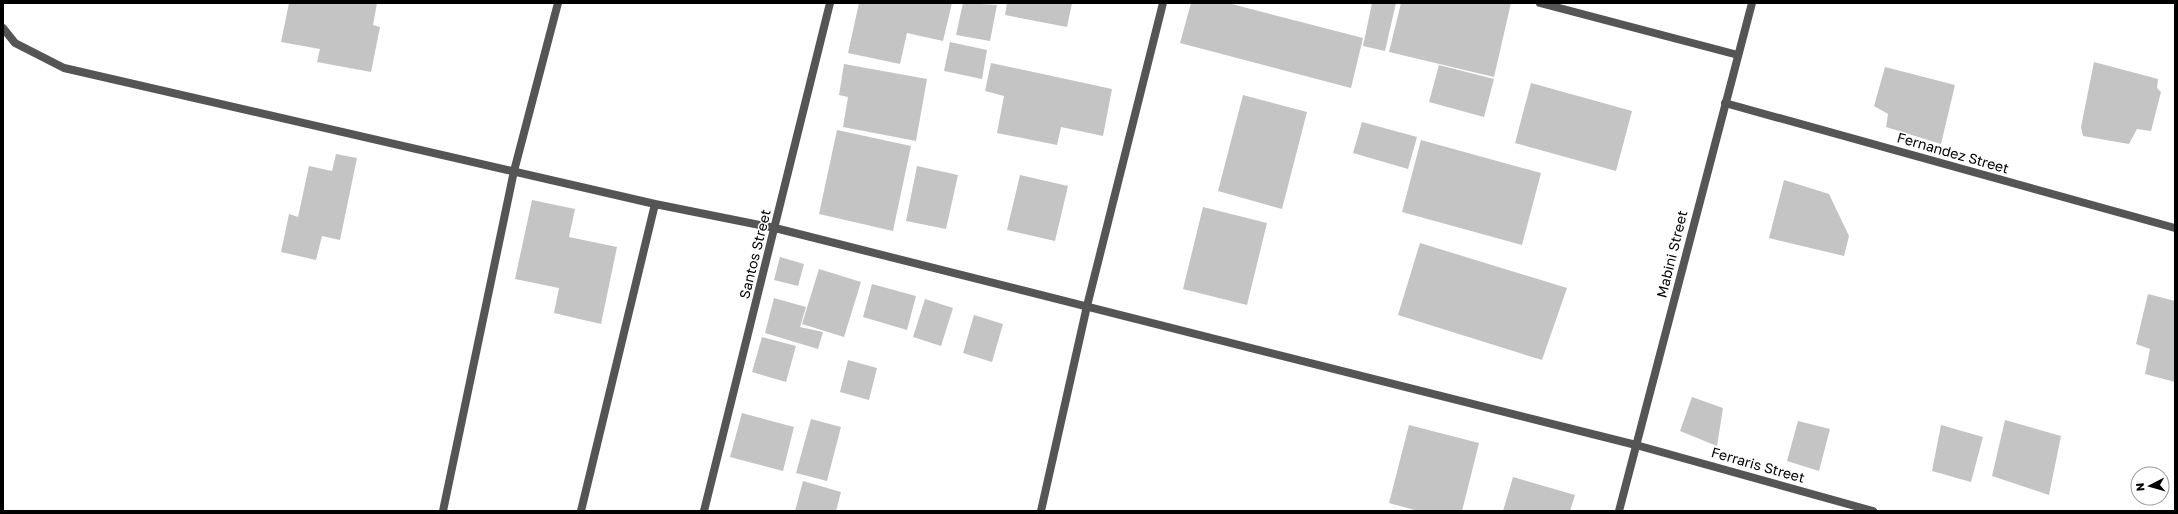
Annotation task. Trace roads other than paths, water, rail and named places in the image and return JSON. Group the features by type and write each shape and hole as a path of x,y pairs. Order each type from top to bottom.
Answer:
{"street":[{"path":"443,511 514,171 558,3"},
{"name":"Santos Street","path":"704,511 830,3"},
{"path":"1041,511 1088,306 1162,3"},
{"path":"1540,3 1738,55"},
{"name":"Mabini Street","path":"1619,511 1724,103 1752,3"},
{"name":"Ferraris Street","path":"3,28 15,43 64,68 655,204 774,228 1636,445 1873,511"},
{"name":"Fernandez Street","path":"1724,103 2175,228"},
{"path":"581,511 655,204"}]}
